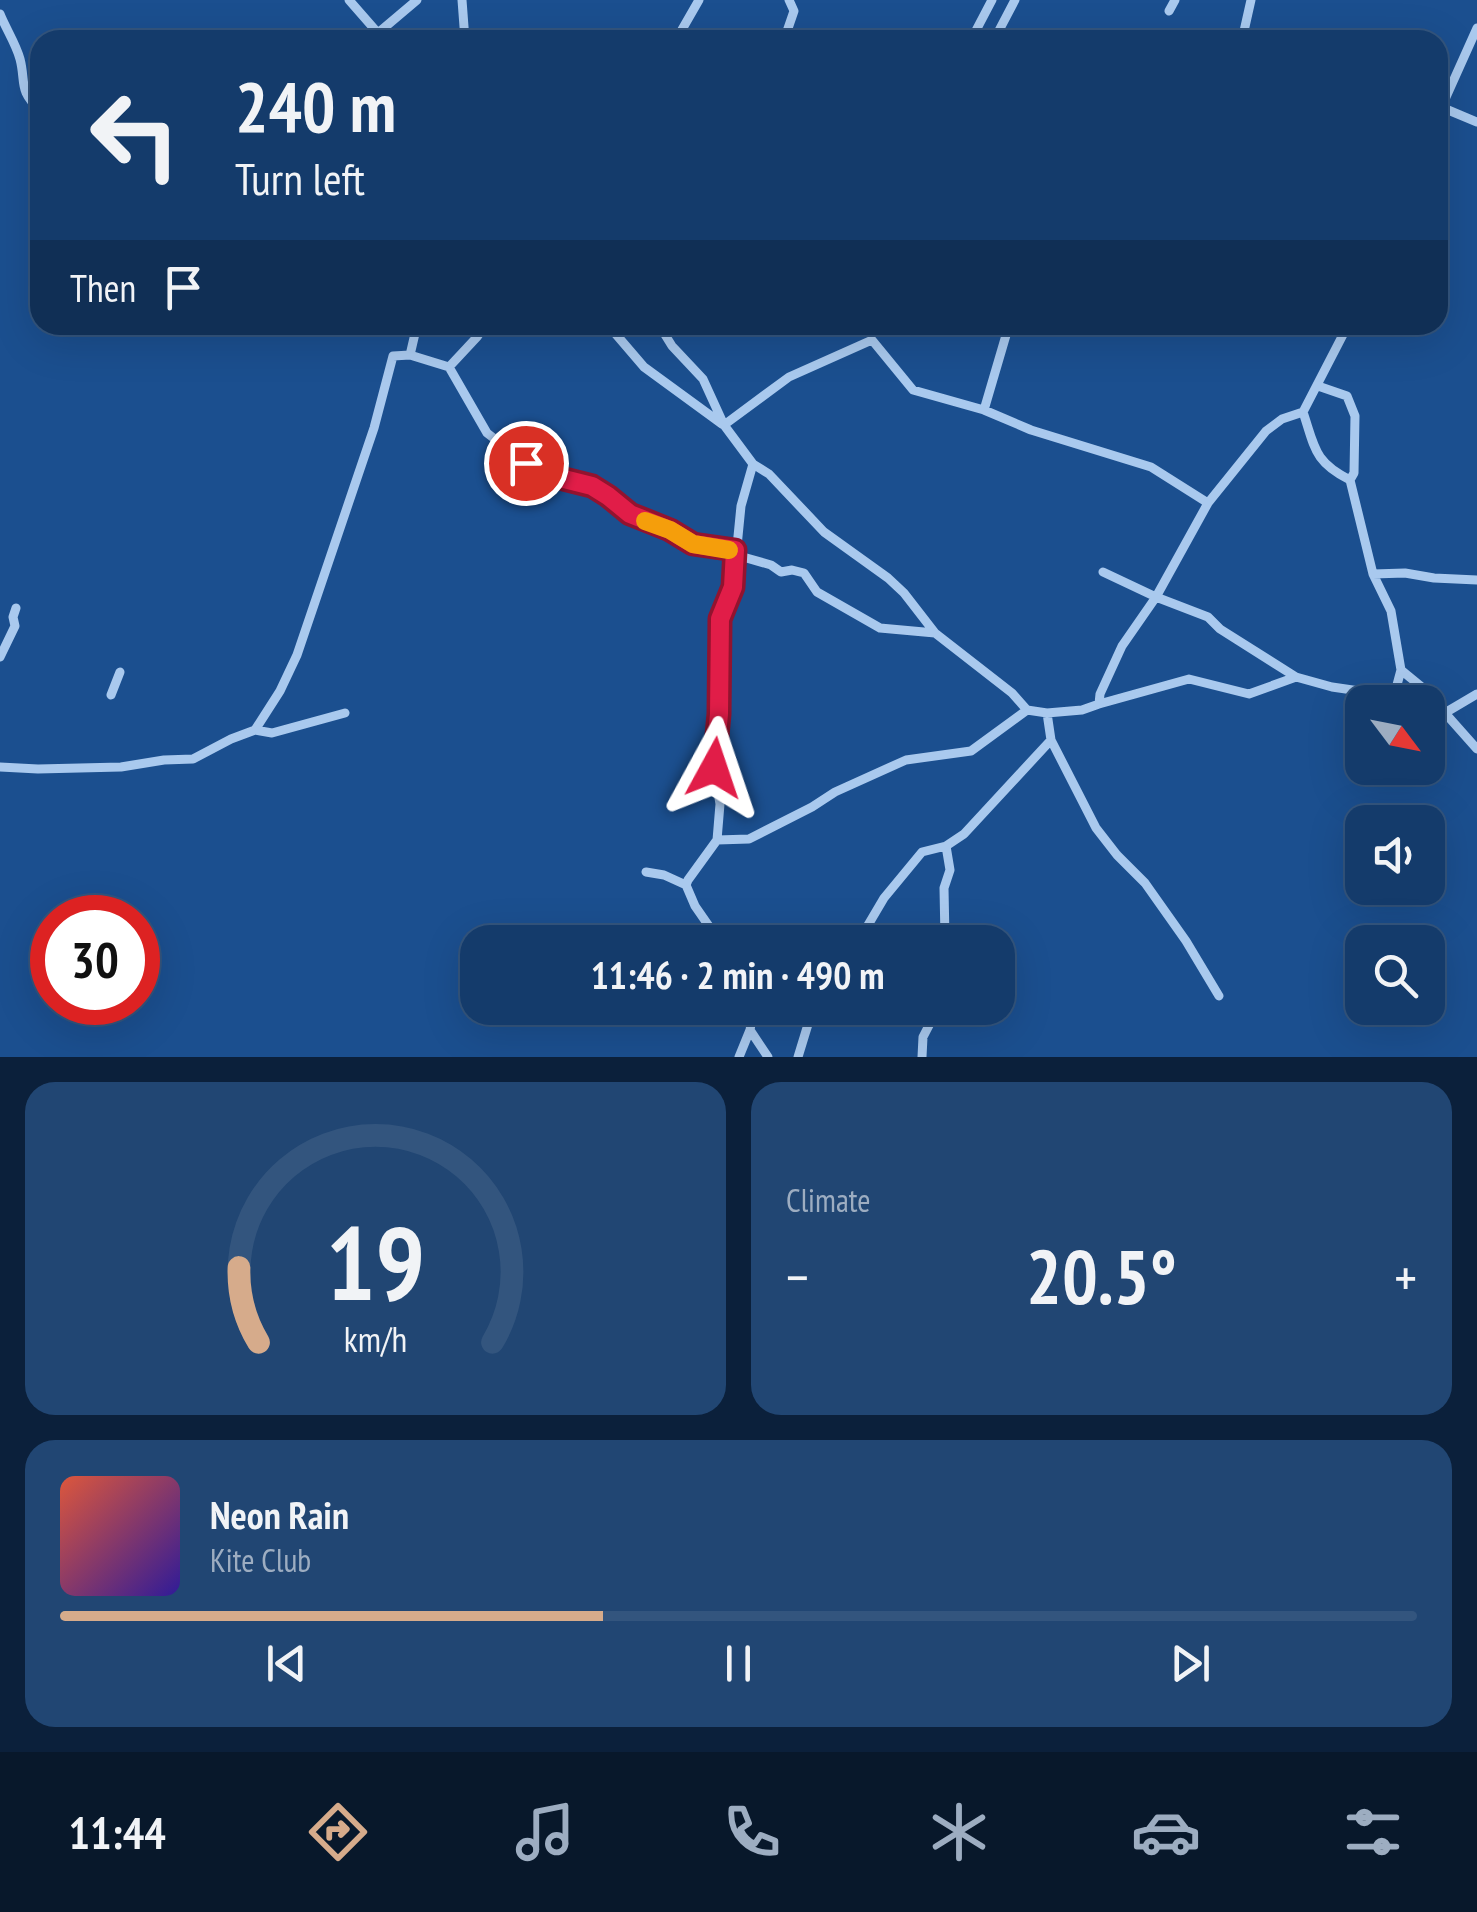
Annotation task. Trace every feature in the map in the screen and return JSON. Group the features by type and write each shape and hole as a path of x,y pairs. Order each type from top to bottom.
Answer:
{"street":[{"path":"349,0 375,30"},
{"path":"388,30 417,0"},
{"path":"462,0 465,30"},
{"path":"682,30 700,0"},
{"path":"787,30 794,11 790,0"},
{"path":"976,30 992,0"},
{"path":"999,30 1014,0"},
{"path":"1169,11 1175,0"},
{"path":"1244,30 1251,0"},
{"path":"0,14 20,60 22,86 30,99"},
{"path":"1448,91 1477,28"},
{"path":"1448,114 1477,122"},
{"path":"410,355 415,335"},
{"path":"448,367 478,335"},
{"path":"617,335 644,366 724,425"},
{"path":"665,335 704,379 724,425 753,464 769,474 824,532 888,578 935,633 1012,692 1027,710 1082,710 1189,680 1249,694 1296,677"},
{"path":"872,335 872,340 913,390 1150,467 1208,503"},
{"path":"984,410 1006,335"},
{"path":"1099,704 1122,646 1156,597 1208,503 1266,431 1282,419 1303,412 1343,335"},
{"path":"724,425 789,377 872,340"},
{"path":"255,730 297,655 374,428 393,356 410,355 448,367 488,434 526,463 592,486 630,514 693,544 735,550 781,572 804,573 816,592 880,628 935,633"},
{"path":"1318,386 1347,396 1355,416 1354,473 1350,480 1373,574 1390,611 1402,670 1397,685"},
{"path":"1303,412 1318,458 1350,480"},
{"path":"686,886 717,840 720,804 714,768 720,619 733,587 741,506 753,464"},
{"path":"1103,572 1208,617 1220,629 1296,677 1345,690"},
{"path":"1373,574 1477,580"},
{"path":"0,657 15,626 16,608"},
{"path":"1402,670 1440,702 1477,750"},
{"path":"112,695 120,672"},
{"path":"1446,713 1477,694"},
{"path":"717,840 749,839 834,792 906,760 970,751 1027,710"},
{"path":"1047,713 1051,740 1096,828 1145,883 1186,940 1219,996"},
{"path":"0,767 121,767 193,759 230,738 255,730 272,733 345,714"},
{"path":"868,925 884,898 922,852 946,846 964,834 1051,740"},
{"path":"944,925 944,888 950,870 946,846"},
{"path":"646,872 664,875 686,886 709,925"},
{"path":"739,1057 751,1025"},
{"path":"798,1057 808,1025"},
{"path":"922,1057 923,1038 930,1025"},
{"path":"750,1030 768,1057"}],"slow traffic":[{"path":"645,521 693,544 729,550"}],"route":[{"path":"526,463 592,486 630,514 693,544 735,550 733,587 720,619 714,768"}]}
